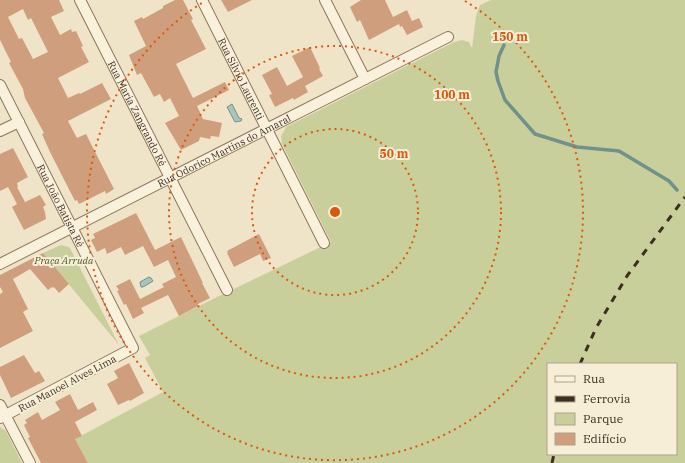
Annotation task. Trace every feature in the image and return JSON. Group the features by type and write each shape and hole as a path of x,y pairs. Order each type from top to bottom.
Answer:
{"street":[{"name":"Rua Maria Zangrando Ré","path":"80,0 227,290"},
{"name":"Rua Sílvio Laurenti","path":"202,0 324,243"},
{"path":"325,0 365,79"},
{"name":"Rua Odorico Martins do Amaral","path":"0,264 448,37"},
{"name":"Rua João Batista Ré","path":"0,85 133,348"},
{"path":"0,131 19,122"},
{"name":"Rua Manoel Alves Lima","path":"3,417 133,348"},
{"path":"0,405 3,417 30,463"}],"green space":[{"path":"491,0 685,0 685,463 88,463 75,439 163,392 145,358 150,355 139,336 331,242 282,144 281,136 286,127 454,42 462,40 469,42 472,48 476,16 480,5"},
{"name":"Praça Arruda","path":"61,245 69,247 71,250 119,345 43,253"},
{"path":"0,427 6,431 22,463 0,463"}],"water":[{"path":"232,104 239,118 242,119 241,121 235,122 227,107"},
{"path":"149,277 153,281 141,287 140,282"}],"building":[{"path":"0,0 59,0 64,11 51,17 60,35 71,29 72,32 76,31 83,46 81,47 89,62 58,78 68,98 102,83 111,99 68,121 77,138 86,134 114,189 106,194 105,191 79,204 77,200 75,201 50,152 42,134 44,133 25,98 23,89 9,63 11,62 0,40","holes":["23,9 28,20 31,18 48,52 33,59 22,38 19,39 8,17"]},
{"path":"175,0 183,0 193,19 191,20 206,49 176,64 193,98 225,82 229,90 197,106 203,119 222,123 219,137 211,136 210,139 200,137 199,141 181,150 165,123 179,116 170,98 164,102 160,94 154,97 141,73 137,75 129,55 146,46 134,21 142,17 143,19"},
{"path":"221,0 252,0 228,12"},
{"path":"361,0 385,0 393,17 407,10 412,21 419,18 423,27 407,35 402,26 400,27 399,24 369,40 360,20 357,22 350,7"},
{"path":"310,47 323,76 305,86 308,92 294,100 293,98 275,107 269,95 272,94 262,75 277,67 287,86 303,77 292,56"},
{"path":"13,148 28,177 17,183 17,187 25,202 40,195 46,205 43,207 46,219 24,230 12,207 17,204 8,187 0,191 0,154"},
{"path":"136,213 155,250 181,237 210,298 179,316 168,295 141,308 144,313 133,319 126,304 124,305 117,291 119,290 116,286 130,279 140,299 164,287 162,284 176,277 168,260 154,267 143,246 125,255 121,247 107,254 105,248 97,252 91,240 95,238 93,234"},
{"path":"259,234 271,258 263,261 260,254 234,267 227,251"},
{"path":"43,253 69,284 59,293 54,287 48,290 30,269 13,279 28,309 23,312 33,331 0,348 0,294 3,292 0,287 0,275"},
{"path":"24,355 35,373 39,371 45,381 11,398 0,375 0,367"},
{"path":"129,363 144,393 130,401 129,400 118,405 107,384 118,378 114,371"},
{"path":"70,394 78,410 93,402 97,410 75,422 82,436 75,439 88,463 41,463 28,438 30,437 24,425 27,423 25,420 38,412 42,420 60,410 55,402"}],"waterway":[{"path":"504,45 499,56 496,72 498,81 505,100 535,134 577,147 619,151 669,181 677,190"}],"railway":[{"path":"580,363 596,328 627,276 685,197"},
{"path":"552,463 554,455"}]}
